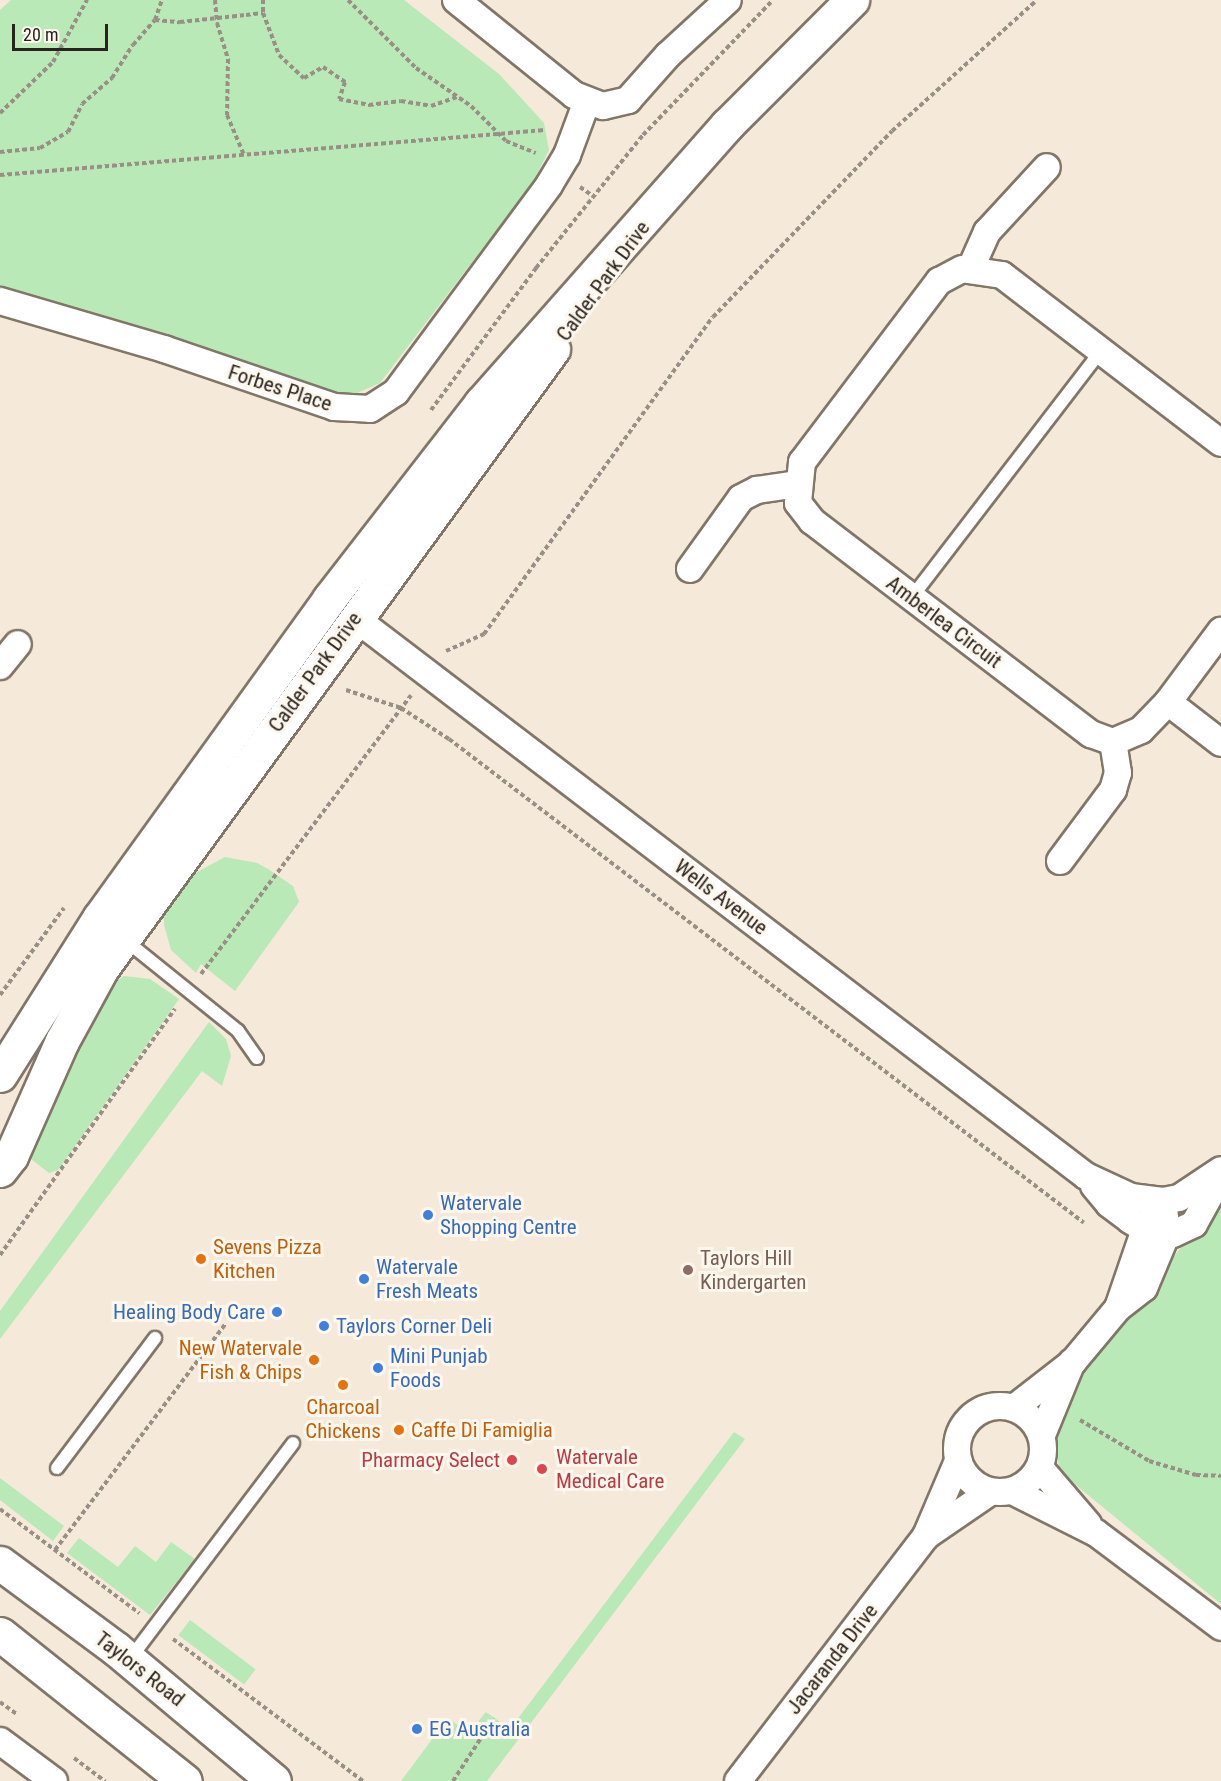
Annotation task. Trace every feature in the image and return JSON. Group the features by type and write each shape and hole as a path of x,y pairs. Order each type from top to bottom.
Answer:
{"street":[{"path":"456,0 587,101 603,106 628,100 668,56 728,0"},
{"name":"Calder Park Drive","path":"0,1075 100,917 666,196 735,117 852,0"},
{"name":"Forbes Place","path":"0,301 164,349 334,407 370,409 396,392 559,170 579,127 587,101"},
{"path":"970,270 994,222 1047,167"},
{"path":"690,569 741,498 757,490 798,484 802,462 939,281 970,270 1002,275 1221,443"},
{"name":"Amberlea Circuit","path":"798,484 798,503 812,521 1091,734 1113,742"},
{"name":"Calder Park Drive","path":"0,1170 26,1124 82,1002 124,939 309,680 342,608"},
{"name":"Wells Avenue","path":"342,608 1086,1176 1131,1197 1163,1202"},
{"path":"1060,861 1113,790 1118,773 1113,742 1141,730 1168,702 1221,631"},
{"path":"0,666 18,644"},
{"path":"1168,702 1221,742"},
{"path":"100,917 124,939"},
{"path":"1014,1408 1072,1362 1118,1308 1156,1231 1163,1202 1179,1198 1221,1170"},
{"path":"1156,1231 1194,1224 1221,1175"},
{"name":"Wells Avenue","path":"1086,1176 1108,1204 1156,1231"},
{"path":"1001,1492 1033,1478 1040,1468 1042,1435 1072,1362"},
{"path":"1042,1435 1035,1423 1014,1408 993,1406 968,1420 960,1432 958,1461 970,1481 1096,1533"},
{"name":"Jacaranda Drive","path":"738,1781 926,1536 958,1461"},
{"path":"1040,1468 1096,1533 1221,1627"},
{"name":"Jacaranda Drive","path":"926,1536 1001,1492"},
{"name":"Taylors Road","path":"0,1563 129,1660 274,1781"},
{"path":"0,1634 185,1781"},
{"path":"0,1742 54,1781"}],"lane":[{"path":"912,597 1101,351"},
{"path":"124,939 238,1031 257,1058"},
{"path":"57,1468 155,1338"},
{"path":"129,1660 293,1443"}],"path":[{"path":"0,113 53,62 87,0"},
{"path":"0,152 40,148 57,142 68,132 82,104 112,78 133,45 155,20 162,0"},
{"path":"215,0 217,23 228,59 227,115 244,155"},
{"path":"263,0 263,13 279,56 304,78 322,67 345,82 339,99 369,105 401,101 431,106 457,97"},
{"path":"348,0 394,48 457,97 499,135 532,151 593,196"},
{"path":"0,1255 189,990 401,708 449,648 484,634 713,317 891,131 1037,0"},
{"path":"155,20 180,22 263,13"},
{"path":"0,175 579,127"},
{"path":"309,680 323,690 349,690 401,708 449,739 1092,1228"},
{"path":"55,1550 226,1323"},
{"path":"1054,1402 1109,1440 1149,1461 1196,1475 1221,1476"},
{"path":"0,1509 363,1781"},
{"path":"453,1781 494,1718"}],"green space":[{"path":"11,0 404,0 499,74 544,123 549,150 533,182 380,383 350,396 326,396 0,296 0,10"},
{"path":"225,857 257,863 268,869 293,886 299,902 235,991 201,964 196,973 171,950 164,925 164,907 186,878"},
{"path":"124,976 150,979 179,999 58,1170 49,1173 31,1159 32,1149 104,989"},
{"path":"209,1022 226,1039 231,1056 222,1086 202,1071 0,1339 0,1311"},
{"path":"1221,1197 1221,1604 1060,1472 1050,1413"},
{"path":"734,1432 745,1439 487,1781 401,1781 448,1718 469,1733 486,1712 510,1729"},
{"path":"0,1478 64,1526 53,1541 0,1500"},
{"path":"79,1538 118,1567 135,1546 156,1562 171,1542 195,1559 150,1615 67,1553"},
{"path":"190,1620 255,1669 244,1685 179,1635"}],"place":[{"name":"Watervale Shopping Centre","path":"428,1215"},
{"name":"Sevens Pizza Kitchen","path":"201,1259"},
{"name":"Taylors Hill Kindergarten","path":"688,1270"},
{"name":"Watervale Fresh Meats","path":"364,1279"},
{"name":"Healing Body Care","path":"277,1312"},
{"name":"Taylors Corner Deli","path":"324,1326"},
{"name":"New Watervale Fish & Chips","path":"314,1360"},
{"name":"Mini Punjab Foods","path":"378,1368"},
{"name":"Charcoal Chickens","path":"343,1385"},
{"name":"Caffe Di Famiglia","path":"399,1430"},
{"name":"Pharmacy Select","path":"512,1460"},
{"name":"Watervale Medical Care","path":"542,1469"},
{"name":"EG Australia","path":"417,1729"}]}
